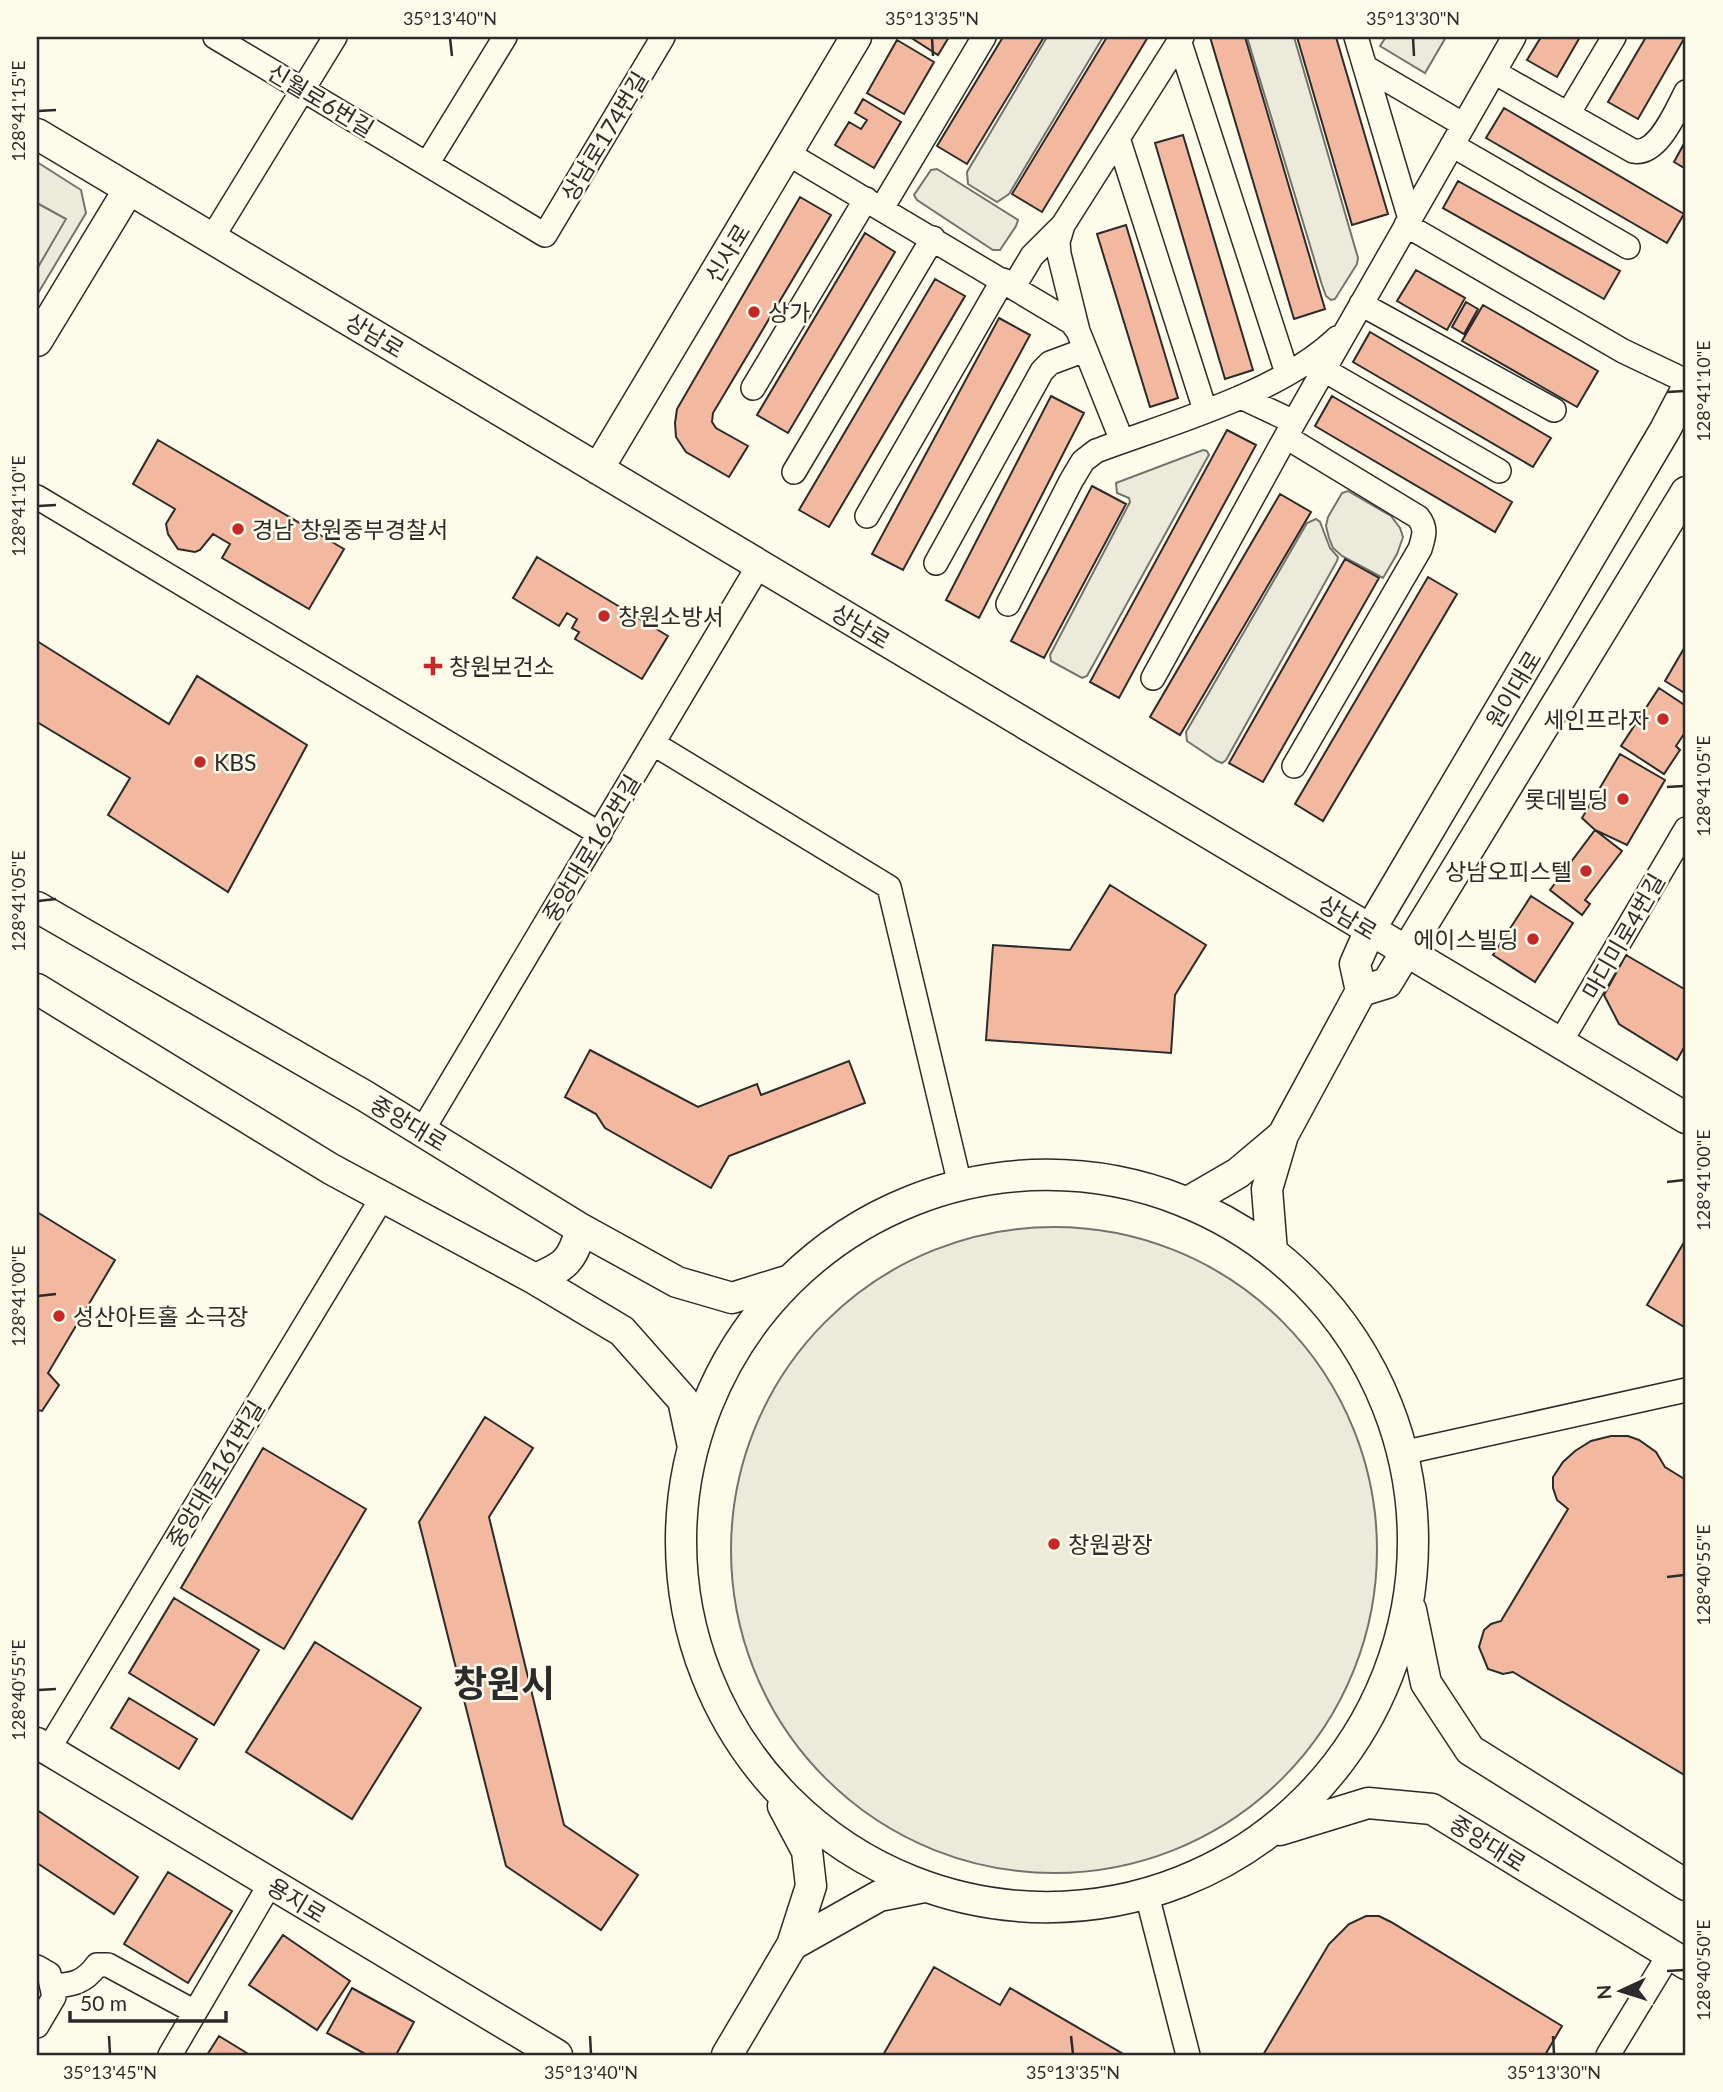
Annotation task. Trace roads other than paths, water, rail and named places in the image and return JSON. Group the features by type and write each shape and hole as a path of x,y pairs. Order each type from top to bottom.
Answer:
{"main road":[{"name":"신사로","path":"598,469 856,37"},
{"name":"상남로","path":"37,134 1686,1118"},
{"path":"37,341 129,189"},
{"name":"원이대로","path":"1686,390 1370,930 1355,964 1361,991 1387,983 1686,492"},
{"name":"중앙대로","path":"37,907 422,1131 581,1229 677,1282 733,1298 790,1280"},
{"path":"37,989 331,1170 535,1279 622,1331 683,1400 693,1448"},
{"path":"1272,1252 1267,1189 1283,1135 1361,991"},
{"path":"1188,1202 1238,1173 1283,1135"},
{"path":"727,2055 792,1945 811,1886 807,1852 791,1818 753,1760 731,1726 712,1689 698,1651 682,1570 681,1529 693,1448 709,1401 730,1357 758,1316 790,1280 820,1254 868,1221 913,1200 960,1185 1017,1175 1075,1175 1133,1184 1188,1202 1231,1224 1272,1252 1317,1293 1354,1342 1383,1395 1402,1453 1409,1489 1413,1526 1412,1563 1399,1640 1386,1680 1361,1729 1338,1764 1311,1796 1270,1833 1211,1870 1147,1895 1085,1907 1035,1909 978,1902 924,1887 875,1865 829,1836 789,1801 753,1760"},
{"path":"535,1279 569,1261 581,1229"},
{"path":"1408,1599 1426,1683 1471,1750 1686,1885"},
{"name":"용지로","path":"43,1746 557,2055"},
{"name":"중앙대로","path":"1270,1833 1368,1803 1432,1809 1678,1958"},
{"path":"792,1945 879,1896 924,1887"}],"street":[{"name":"신월로6번길","path":"215,37 545,235"},
{"path":"212,238 335,37"},
{"path":"427,164 505,37"},
{"name":"상남로174번길","path":"545,235 663,37"},
{"path":"753,388 984,37"},
{"path":"1356,37 1408,222 1623,351 1686,381"},
{"path":"1153,678 1290,429 1514,37"},
{"path":"1568,114 1614,37"},
{"path":"867,516 1008,283 1063,225 1181,38"},
{"path":"1181,38 1287,373"},
{"path":"1365,67 1464,125"},
{"path":"1493,72 1640,153 1658,141 1686,92"},
{"path":"1118,138 1205,410"},
{"path":"1452,145 1628,247"},
{"path":"787,153 1060,313 1071,322 1122,441"},
{"path":"1063,225 1058,242 1059,254 1081,341"},
{"path":"794,472 933,238"},
{"path":"1361,304 1554,410"},
{"path":"1008,604 1083,461 1096,451 1241,397 1318,354 1347,329"},
{"path":"936,563 1042,371 1081,341"},
{"path":"1324,370 1499,471"},
{"path":"1241,397 1418,517 1424,524 1425,533 1420,549 1294,765"},
{"path":"37,497 600,834"},
{"name":"중앙대로162번길","path":"422,1131 759,565"},
{"path":"653,744 889,887 960,1185"},
{"name":"마디미로4번길","path":"1560,1043 1678,864 1686,829"},
{"name":"중앙대로161번길","path":"43,1746 382,1198"},
{"path":"1402,1453 1686,1391"},
{"path":"170,2055 270,1884"},
{"path":"1147,1895 1188,2055"},
{"path":"1608,2055 1678,1958"},
{"path":"52,1986 73,1985 88,1977 97,1965 108,1965 195,2012"},
{"path":"37,1967 49,1974 54,1997 37,2026"}],"place":[{"name":"상가","path":"754,312"},
{"name":"경남 창원중부경찰서","path":"238,529"},
{"name":"창원소방서","path":"604,616"},
{"name":"창원보건소","path":"433,666"},
{"name":"세인프라자","path":"1663,719"},
{"name":"KBS","path":"200,762"},
{"name":"롯데빌딩","path":"1623,799"},
{"name":"상남오피스텔","path":"1586,871"},
{"name":"에이스빌딩","path":"1533,939"},
{"name":"성산아트홀 소극장","path":"59,1316"},
{"name":"창원광장","path":"1054,1544"}],"district":[{"name":"창원시","path":"504,1682"}]}
